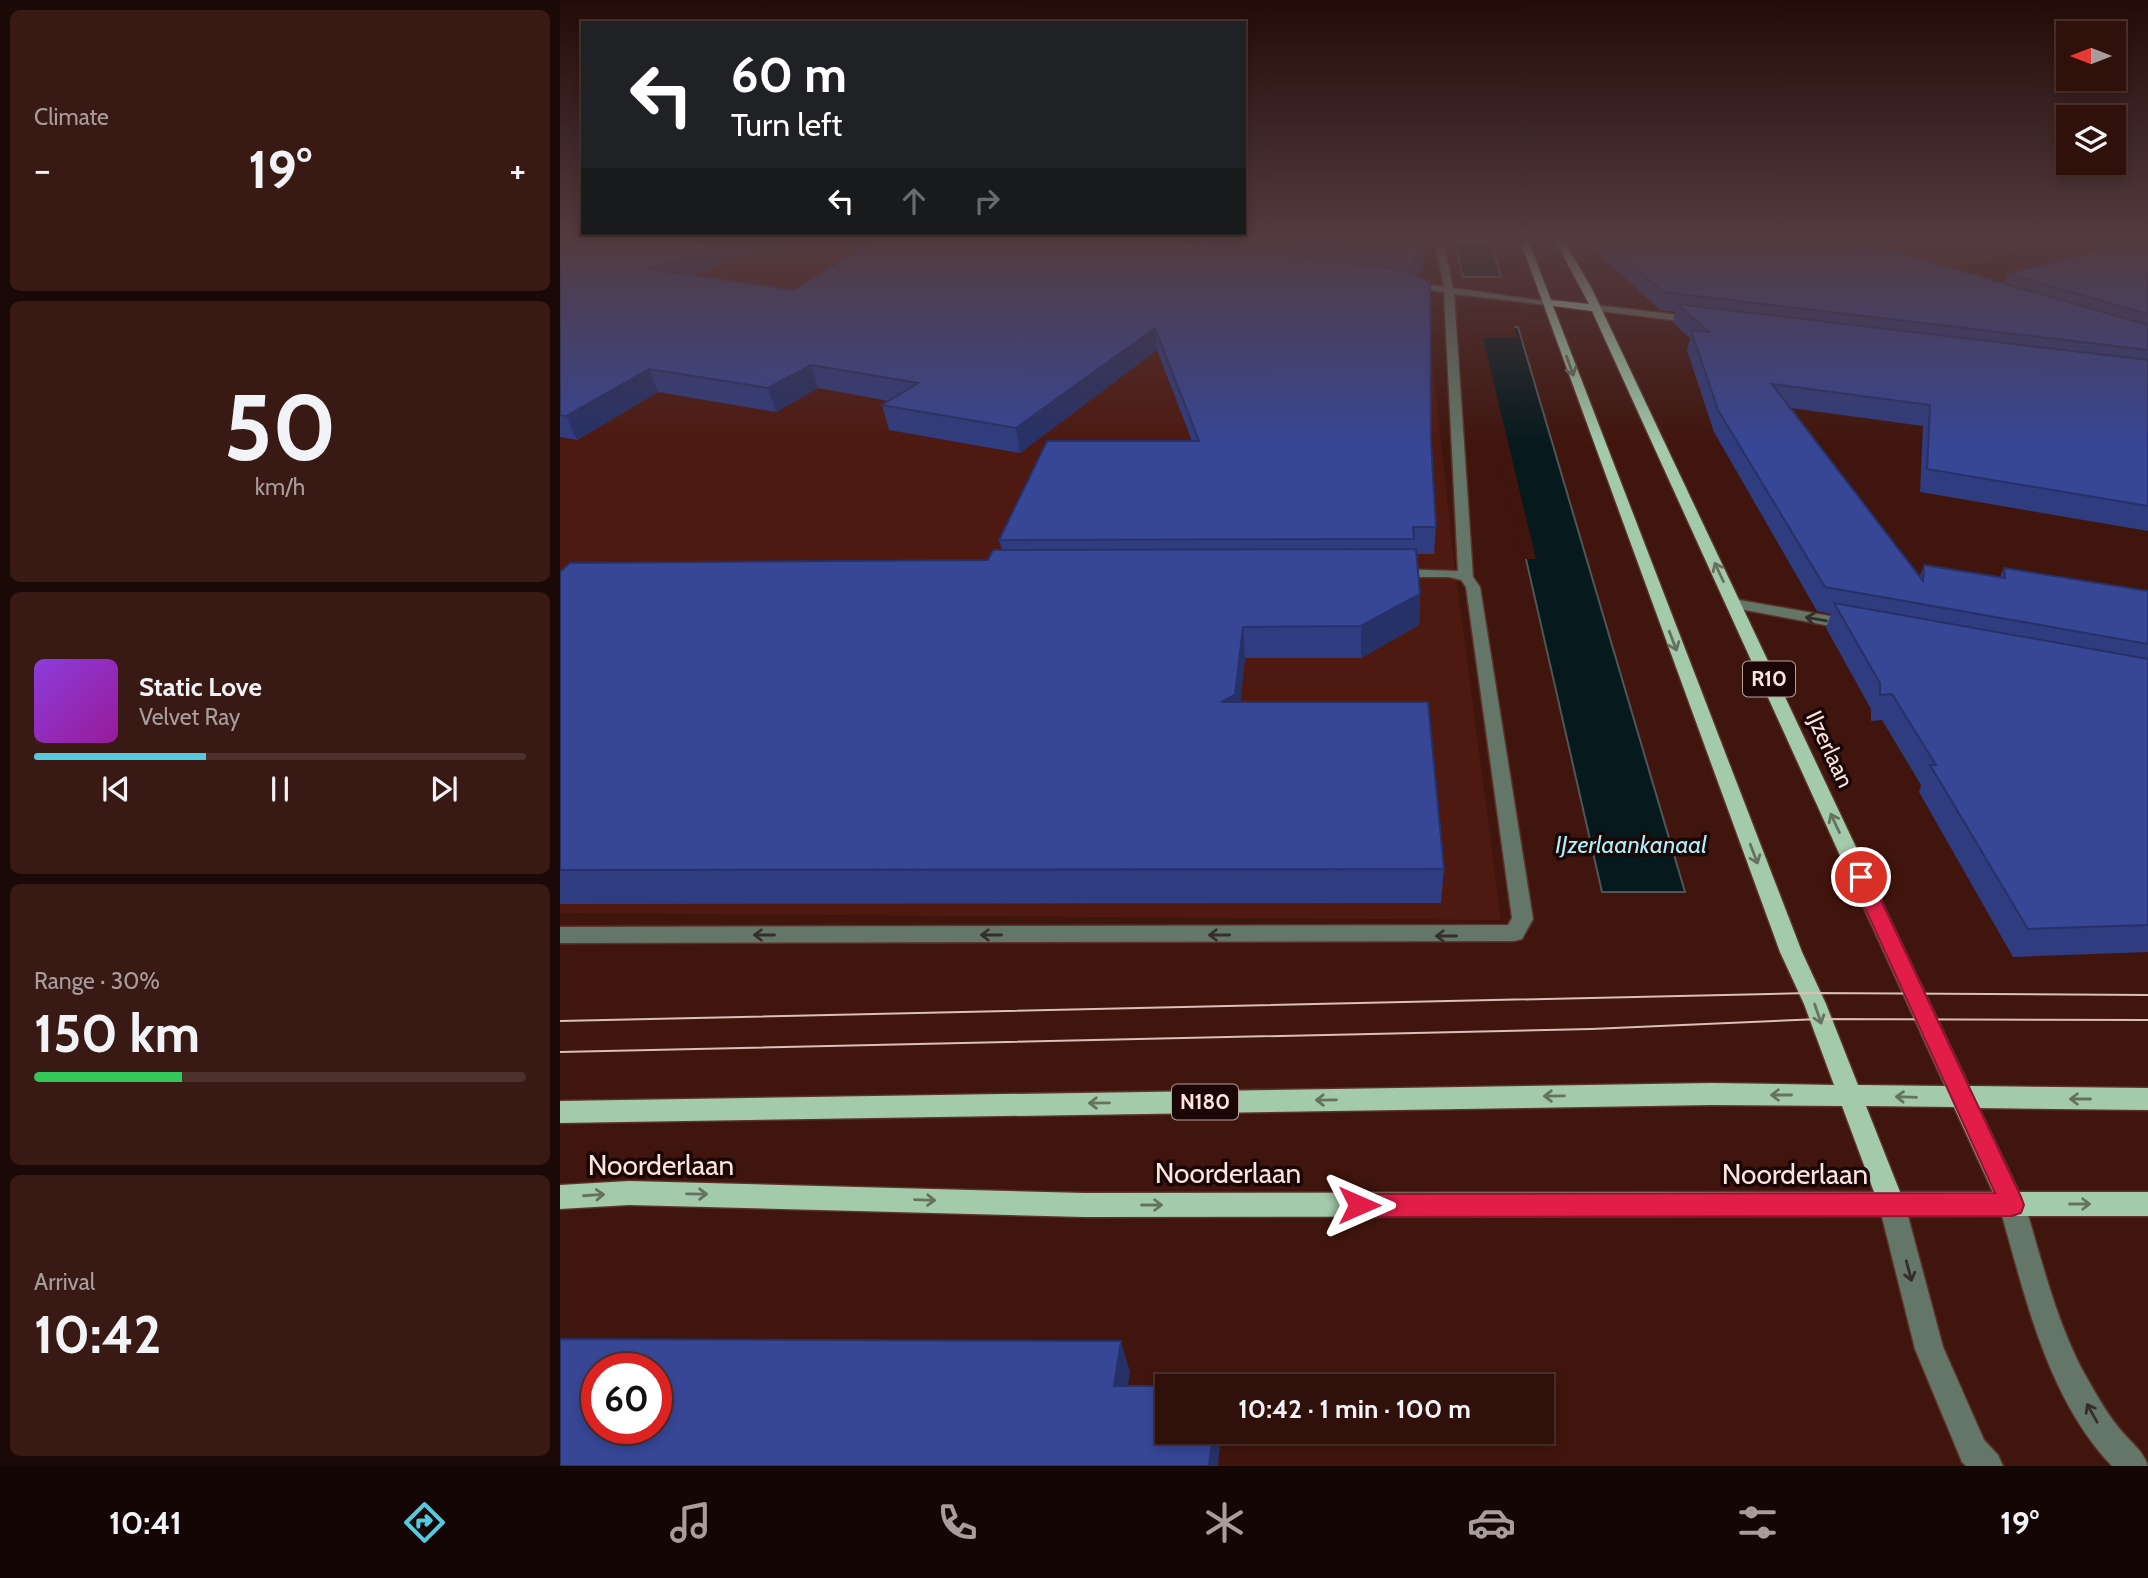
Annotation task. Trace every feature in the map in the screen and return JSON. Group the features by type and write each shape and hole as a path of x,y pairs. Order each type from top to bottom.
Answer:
{"main road":[{"path":"1548,308 1786,939 1892,1205"},
{"name":"IJzerlaan","path":"1595,308 1963,1098"},
{"name":"N180","path":"560,1112 1699,1094 1850,1095"},
{"path":"1850,1095 2148,1099"},
{"name":"R10","path":"1963,1098 2012,1205"},
{"name":"Noorderlaan","path":"560,1197 629,1193 1084,1205 2148,1204"}],"street":[{"path":"560,935 1514,933 1522,919 1473,587 1466,577 1450,308"},
{"path":"1599,308 1714,322"},
{"path":"1380,573 1449,573 1466,577"},
{"path":"1734,604 1862,627"},
{"path":"1892,1205 1929,1349 1973,1451 1987,1466"},
{"path":"2012,1205 2056,1348 2110,1446 2133,1466"}],"shaded area":[{"path":"560,308 1426,308 1453,553 1501,920 560,913"}],"water":[{"name":"IJzerlaankanaal","path":"1473,327 1518,327 1685,892 1602,892"}],"pier":[{"path":"1470,326 1514,326 1517,337 1483,338 1536,559 1522,559"}],"building":[{"path":"560,308 1430,308 1431,442 1436,527 1413,527 1414,539 999,540 1047,441 1199,441 1155,328 1016,428 882,405 918,383 811,365 768,388 649,369 566,416 560,415"},
{"path":"1682,308 1714,308 2148,360 2148,506 1927,469 1930,405 1772,384 1923,581 1924,565 2005,578 2004,568 2148,591 2148,644 1825,587 1718,410 1691,330 1709,332"},
{"path":"1800,308 2090,308 2148,325 2148,350"},
{"path":"2128,308 2148,308 2148,314"},
{"path":"1416,549 1420,594 1361,626 1243,627 1235,695 1221,702 1428,702 1444,869 560,870 560,572 570,563 988,560 993,550"},
{"path":"1834,603 2148,659 2148,925 2028,929 1930,765 1936,765 1892,694 1880,695 1880,683"},
{"path":"560,1339 1121,1341 1114,1386 1155,1386 1155,1444 1212,1444 1209,1466 560,1466"}],"tram line":[{"path":"560,1021 1810,993 2148,995"},
{"path":"560,1052 1591,1029 1820,1019 2148,1020"}],"route":[{"path":"1359,1205 2012,1205 1861,877"}]}
